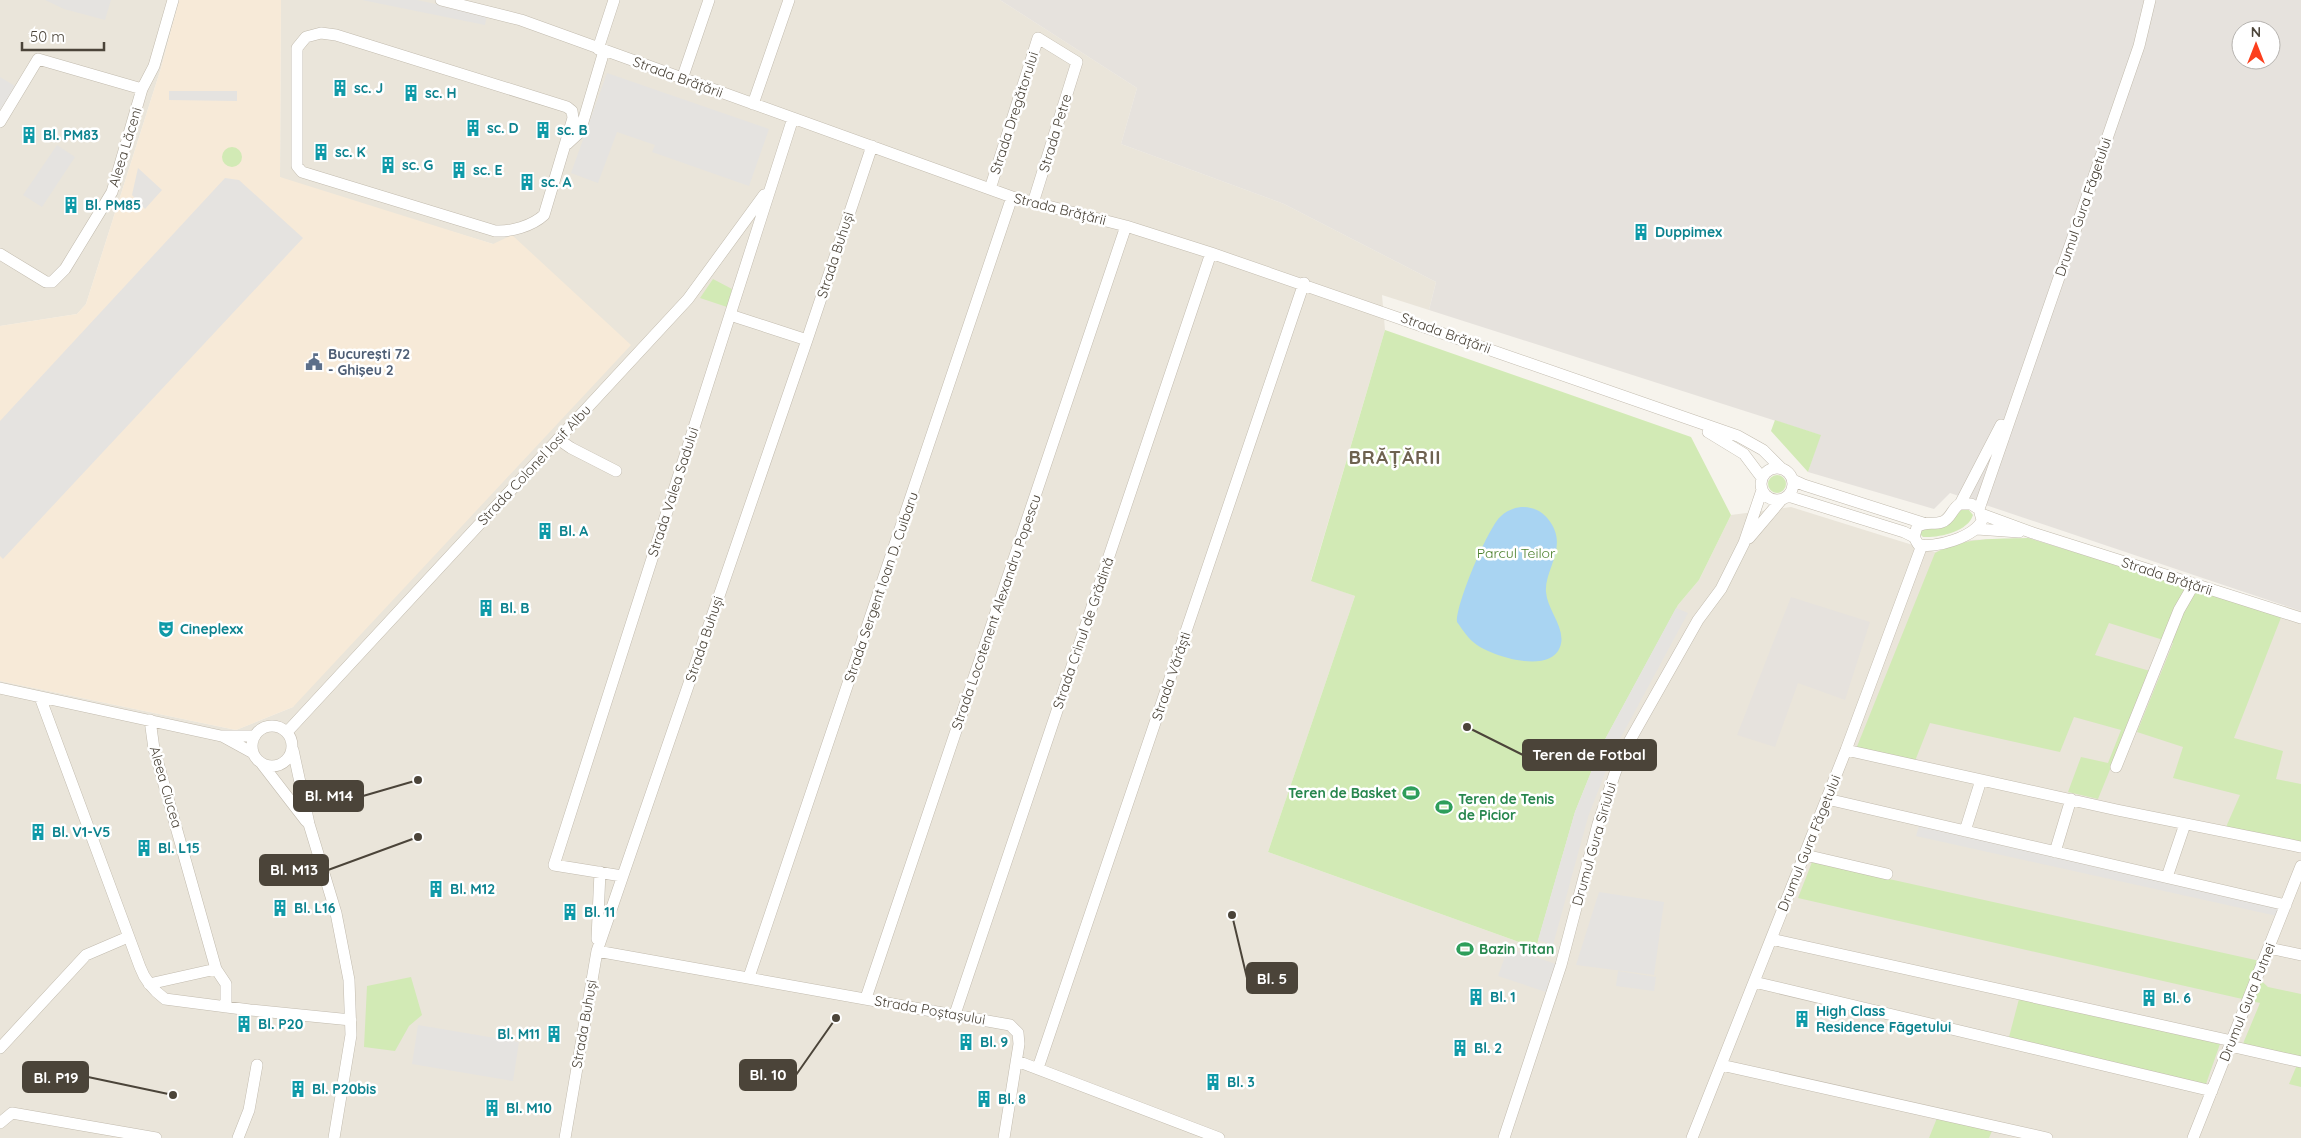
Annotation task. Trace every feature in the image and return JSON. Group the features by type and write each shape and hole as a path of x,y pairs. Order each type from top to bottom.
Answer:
{"street":[{"name":"Aleea Lăceni","path":"0,254 40,280 52,282 60,277 112,192 142,89 154,66 173,0"},
{"name":"Strada Brățării","path":"441,0 521,20 1012,197 1126,226 1304,283 1738,436 1755,444 1782,468"},
{"path":"565,146 573,118 572,111 566,107 336,35 313,34 301,41 297,48 297,166 302,172 495,231 506,232 538,220 544,215 565,146 580,132 614,0"},
{"path":"682,79 709,0"},
{"path":"753,104 789,0"},
{"name":"Drumul Gura Făgetului","path":"2144,0 2145,23"},
{"name":"Drumul Gura Făgetului","path":"1976,529 1982,520 1980,512 2019,390 2145,23 2150,0"},
{"name":"Strada Petre","path":"1033,203 1077,62 1038,38"},
{"name":"Strada Dregătorului","path":"990,189 1038,38"},
{"path":"0,122 38,59 142,89"},
{"name":"Strada Valea Sadului","path":"600,872 554,865 793,118"},
{"name":"Strada Buhuși","path":"565,1138 597,951 872,146"},
{"name":"Strada Colonel Iosif Albu","path":"287,732 688,299 770,187"},
{"name":"Strada Sergent Ioan D. Cuibaru","path":"750,977 1012,197"},
{"name":"Strada Locotenent Alexandru Popescu","path":"866,998 1126,226"},
{"name":"Strada Crinul de Grădină","path":"955,1014 1211,253"},
{"name":"Strada Vărăști","path":"1038,1068 1304,283"},
{"path":"730,314 807,340"},
{"name":"Drumul Gura Făgetului","path":"1692,1138 1846,750 1918,541 1917,527 1923,523 1945,520 1955,507 1960,504 2019,390"},
{"name":"Strada Brățării","path":"1681,416 1744,454 1762,478"},
{"path":"558,439 571,448 616,471"},
{"path":"1785,498 1792,488 1790,475 1782,468 1772,468 1762,478 1762,490 1768,497 1785,498 1904,532 1918,541 1946,542 1976,529"},
{"path":"1792,480 1923,523"},
{"name":"Drumul Gura Siriului","path":"1504,1138 1561,965 1598,824 1615,773 1625,750 1698,620 1721,589 1744,543 1762,490"},
{"name":"Drumul Gura Siriului","path":"1744,543 1785,498"},
{"name":"Strada Brățării","path":"1960,504 1971,504 1980,512 2033,534 2301,618"},
{"name":"Strada Brățării","path":"1976,529 2033,534"},
{"path":"2116,767 2179,610 2194,584"},
{"path":"0,688 221,736 255,736"},
{"path":"40,697 128,937 149,984 165,999 352,1020"},
{"name":"Aleea Ciucea","path":"150,720 154,749 216,970 226,984 226,1007"},
{"path":"253,752 255,736 262,729 271,726 287,732 293,743 309,824 329,886 343,944 349,980 352,1020 334,1138"},
{"path":"221,736 253,752 309,824"},
{"path":"262,764 281,765 287,761 293,750"},
{"path":"1846,750 2071,800 2301,847"},
{"path":"1965,831 1981,780"},
{"path":"1827,799 2286,905"},
{"path":"2055,852 2071,800"},
{"path":"2167,877 2186,824"},
{"path":"1804,855 1887,874"},
{"name":"Drumul Gura Putnei","path":"2193,1138 2301,866"},
{"path":"597,951 600,872 622,876"},
{"path":"0,1048 86,955 128,937"},
{"path":"1771,939 2231,1044 2301,1062"},
{"path":"2269,948 2301,955"},
{"name":"Strada Poștașului","path":"597,951 1010,1025 1018,1034 1019,1039 1004,1138"},
{"path":"149,984 216,970"},
{"path":"1754,982 2212,1091"},
{"path":"1017,1061 1219,1138"},
{"path":"238,1138 248,1110 257,1065"},
{"path":"1721,1065 2047,1138"},
{"path":"0,1123 12,1113 156,1138"}],"shaded area":[{"path":"0,0 179,0 161,68 86,304 77,314 0,326"},
{"path":"45,0 111,0 105,20 64,9"},
{"path":"179,0 281,0 280,177 493,244 512,235 631,345 293,707 236,730 0,681 0,326 77,314 86,304 161,68"},
{"path":"281,0 1000,0 1137,88 1121,144 1284,204 1436,282 1429,310 1382,295 1385,330 1311,580 1355,596 1268,852 1536,948 1575,812 1602,745 1678,605 1699,580 1731,515 1791,507 1935,552 1970,540 2028,538 2282,615 2285,606 2301,611 2301,1138 0,1138 0,681 236,730 293,707 493,244 285,181 280,177"},
{"path":"362,0 417,0 487,15 485,25"},
{"path":"1000,0 2301,0 2301,611 1950,493 1934,509 1808,472 1820,435 1429,310 1436,282 1284,204 1121,144 1137,88"},
{"path":"607,73 769,129 749,186 652,152 655,145 617,132 598,183 571,173"},
{"path":"0,77 20,89 0,122"},
{"path":"169,91 237,91 237,101 169,100"},
{"path":"57,145 75,157 42,207 23,195"},
{"path":"138,168 162,190 145,209 132,195"},
{"path":"225,178 239,180 303,238 3,559 0,556 0,421"},
{"path":"1791,597 1870,622 1845,700 1798,683 1775,747 1737,735"},
{"path":"1676,608 1688,613 1614,750 1588,817 1553,945 1538,940 1575,812 1602,745"},
{"path":"1919,826 2279,907 2277,916 1916,836"},
{"path":"1599,892 1664,902 1654,975 1576,965"},
{"path":"1508,948 1556,964 1546,992 1498,976"},
{"path":"1618,971 1656,977 1654,991 1616,986"},
{"path":"418,1025 519,1042 513,1081 412,1064"}],"green space":[{"path":"232,147 239,150 242,157 239,164 232,167 225,164 222,157 225,150"},
{"path":"713,279 732,289 727,307 700,298"},
{"name":"Parcul Teilor","path":"1385,330 1691,437 1731,515 1699,580 1678,605 1602,745 1575,812 1536,948 1268,852 1355,596 1311,581"},
{"path":"1775,420 1821,435 1808,472 1771,431"},
{"path":"1773,475 1781,475 1786,480 1784,491 1773,493 1768,488 1768,480"},
{"path":"1962,508 1968,509 1973,515 1970,521 1959,530 1936,536 1923,537 1920,534 1921,531"},
{"path":"2028,538 2282,615 2234,738 2283,751 2276,779 2301,784 2301,844 2226,827 2240,795 2173,778 2183,747 2137,732 2173,643 2109,623 2095,655 2150,671 2098,799 2068,792 2081,757 2108,763 2121,730 2074,717 2060,752 1930,723 1915,761 1856,749 1935,553 1968,541"},
{"path":"1812,862 2260,961 2254,974 2268,987 2301,994 2301,1087 2289,1084 2299,1060 2242,1046 2260,1003 1798,898"},
{"path":"411,977 422,1015 409,1026 395,1051 364,1047 367,986"},
{"path":"2019,999 2220,1044 2206,1084 2009,1037"},
{"path":"1937,1118 1992,1131 1989,1138 1929,1138"}],"water":[{"path":"1521,507 1533,508 1542,513 1554,529 1557,539 1557,548 1546,583 1546,592 1547,599 1559,626 1561,640 1560,647 1554,655 1545,660 1521,661 1485,650 1471,640 1457,622 1461,600 1467,584 1480,551 1494,525 1502,515 1510,510"}],"place":[{"name":"sc. J","path":"340,88"},
{"name":"sc. H","path":"411,93"},
{"name":"sc. D","path":"473,128"},
{"name":"sc. B","path":"543,130"},
{"name":"Bl. PM83","path":"29,135"},
{"name":"sc. K","path":"321,152"},
{"name":"sc. G","path":"388,165"},
{"name":"sc. E","path":"459,170"},
{"name":"sc. A","path":"527,182"},
{"name":"Bl. PM85","path":"71,205"},
{"name":"Duppimex","path":"1641,232"},
{"name":"Bucureşti 72 - Ghişeu 2","path":"314,362"},
{"name":"Bl. A","path":"545,531"},
{"name":"Bl. B","path":"486,608"},
{"name":"Cineplexx","path":"166,629"},
{"name":"Teren de Fotbal","path":"1467,727"},
{"name":"Bl. M14","path":"418,780"},
{"name":"Teren de Basket","path":"1411,793"},
{"name":"Teren de Tenis de Picior","path":"1444,807"},
{"name":"Bl. V1-V5","path":"38,832"},
{"name":"Bl. M13","path":"418,837"},
{"name":"Bl. L15","path":"144,848"},
{"name":"Bl. M12","path":"436,889"},
{"name":"Bl. L16","path":"280,908"},
{"name":"Bl. 11","path":"570,912"},
{"name":"Bl. 5","path":"1232,915"},
{"name":"Bazin Titan","path":"1465,949"},
{"name":"Bl. 1","path":"1476,997"},
{"name":"Bl. 6","path":"2149,998"},
{"name":"Bl. 10","path":"836,1018"},
{"name":"High Class Residence Făgetului","path":"1802,1019"},
{"name":"Bl. P20","path":"244,1024"},
{"name":"Bl. M11","path":"554,1034"},
{"name":"Bl. 9","path":"966,1042"},
{"name":"Bl. 2","path":"1460,1048"},
{"name":"Bl. 3","path":"1213,1082"},
{"name":"Bl. P20bis","path":"298,1089"},
{"name":"Bl. P19","path":"173,1095"},
{"name":"Bl. 8","path":"984,1099"},
{"name":"Bl. M10","path":"492,1108"}],"district":[{"name":"BRĂȚĂRII","path":"1395,457"}]}
